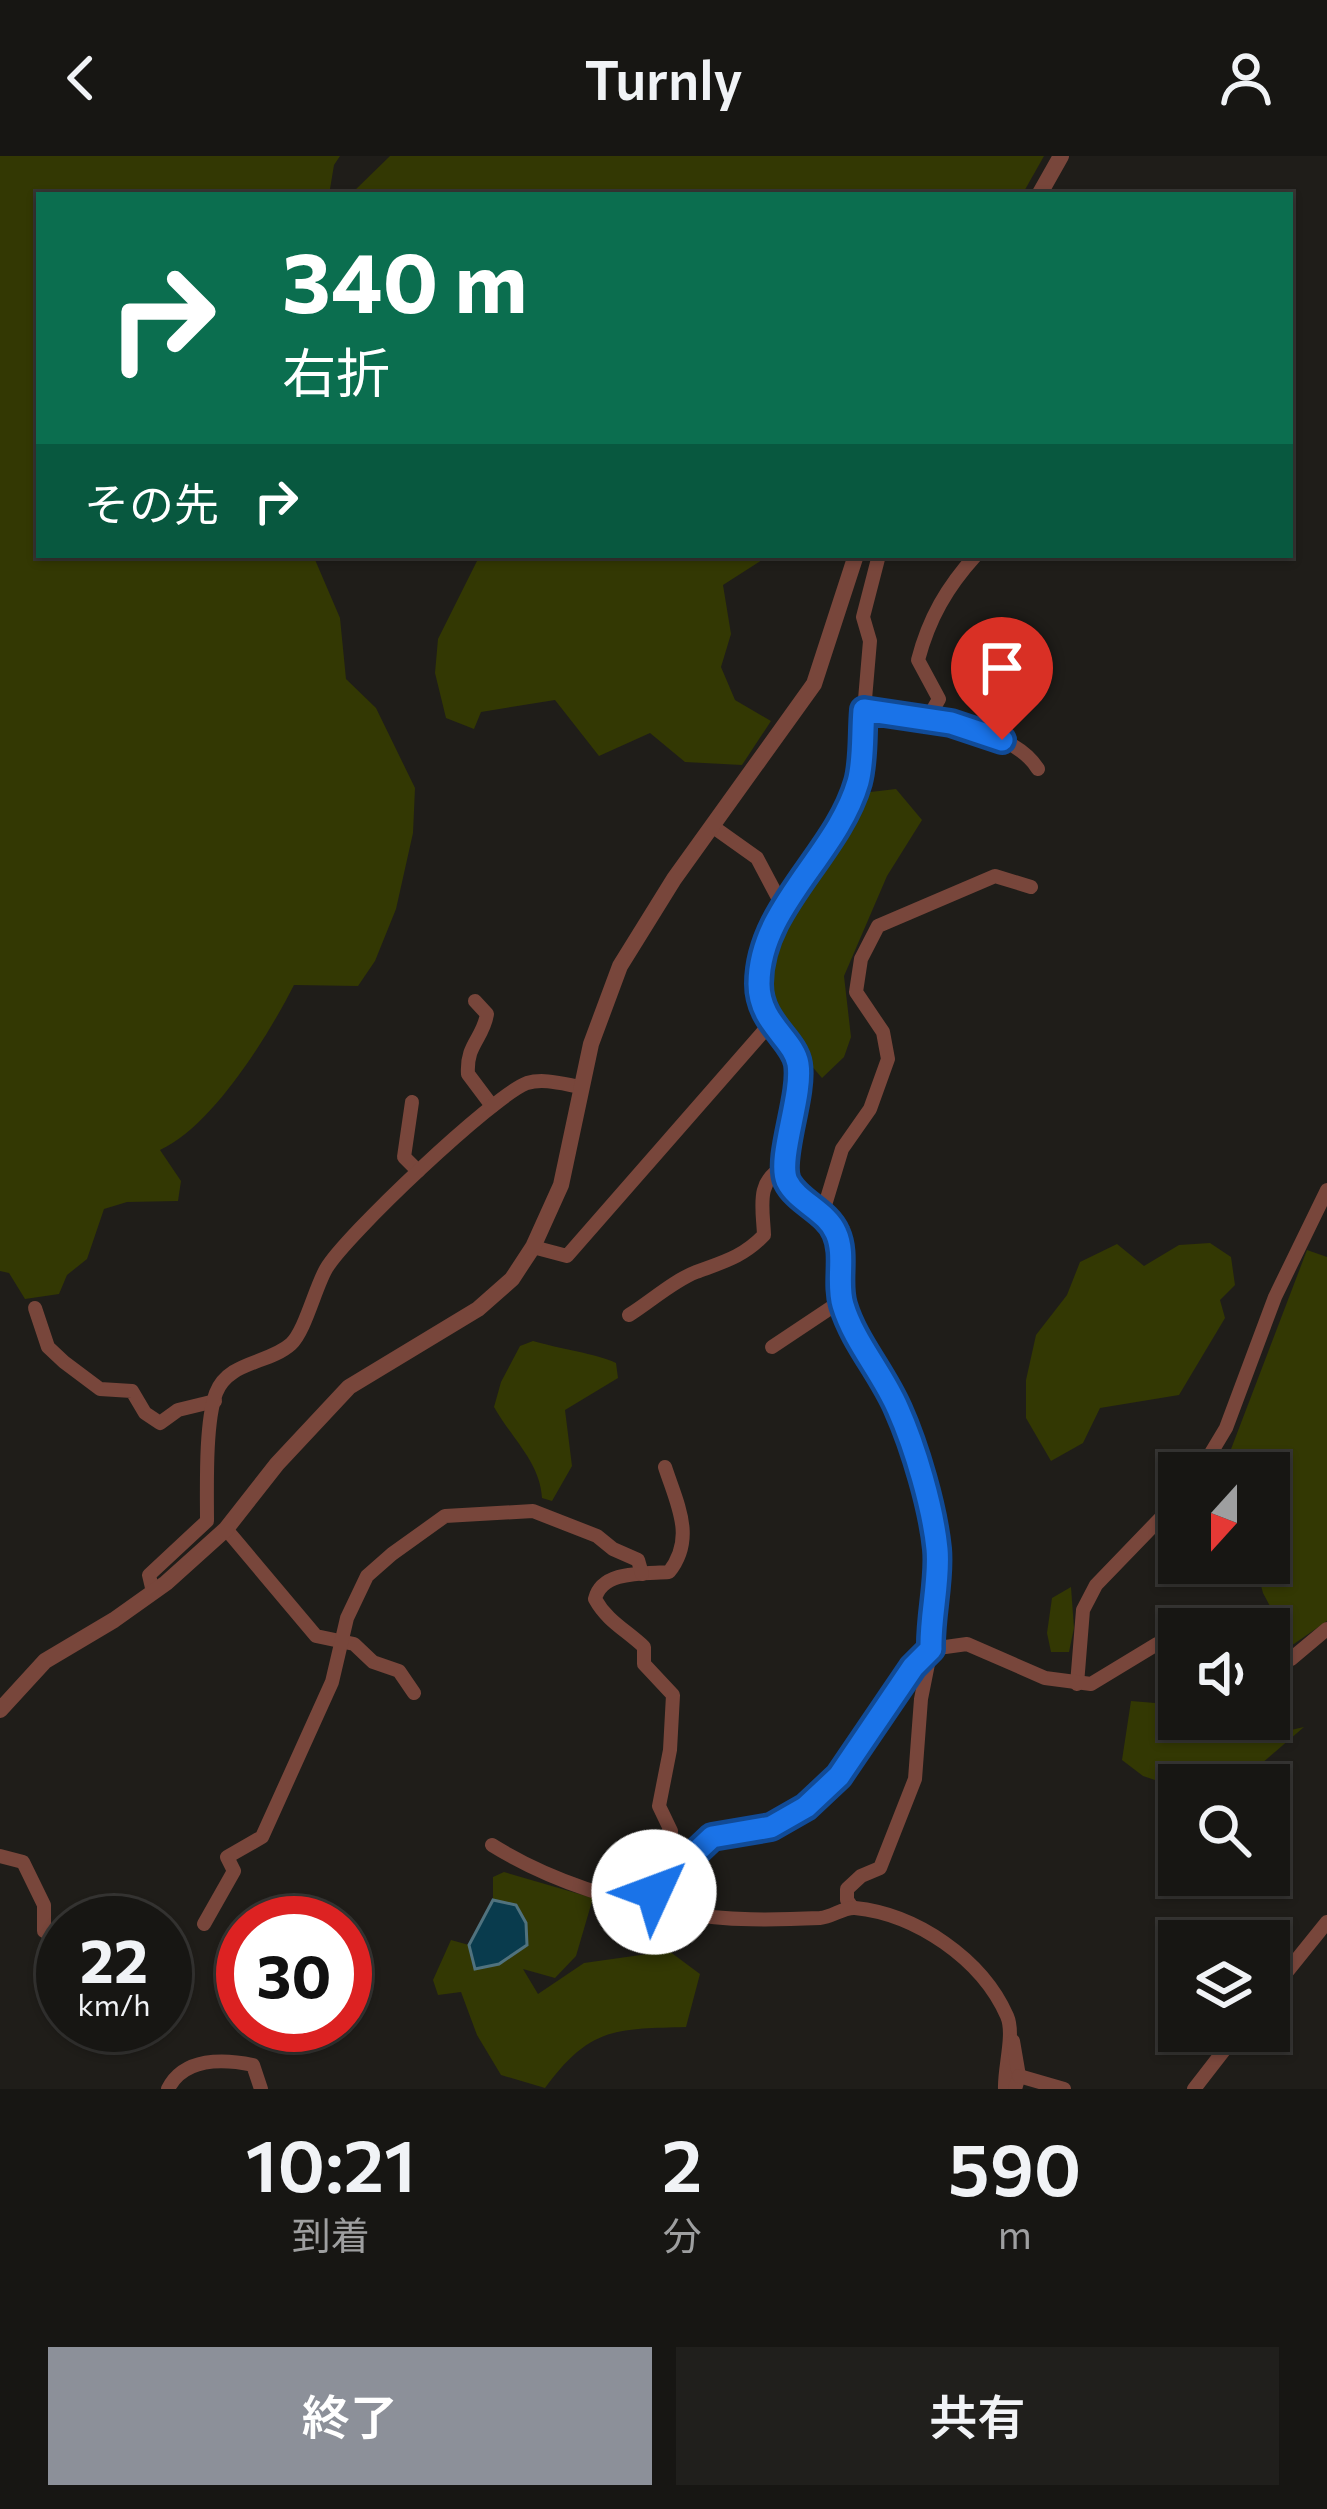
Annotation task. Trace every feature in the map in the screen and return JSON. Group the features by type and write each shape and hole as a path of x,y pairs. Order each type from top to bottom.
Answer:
{"street":[{"path":"1041,192 1061,156"},
{"path":"0,1710 45,1661 153,1592 226,1529 349,1387 478,1309 512,1279 560,1185 591,1044 620,966 814,684 855,558"},
{"path":"878,558 863,617 870,641 858,781 836,830 761,953 759,991 770,1024 798,1058 799,1086 784,1167 788,1184 822,1215 839,1240 841,1301 857,1341 872,1355 900,1412 938,1551 915,1779 880,1868 847,1889 847,1900 852,1907 903,1921 952,1947 980,1975 1010,2020 1017,2082 1064,2089"},
{"path":"927,720 939,699 918,660 928,623 968,558"},
{"path":"864,710 951,723 1002,740 1030,755 1038,770"},
{"path":"712,826 758,858 784,909"},
{"path":"822,1215 842,1148 869,1109 889,1059 883,1032 856,992 861,958 878,926 995,876 1031,887"},
{"path":"475,1001 487,1014 485,1028 471,1042 468,1074 492,1106"},
{"path":"532,1247 567,1256 770,1024"},
{"path":"153,1592 149,1575 207,1521 207,1454 215,1401 228,1375 292,1343 328,1265 418,1171 492,1106 520,1085 539,1080 581,1087"},
{"path":"412,1102 404,1157 418,1171"},
{"path":"629,1316 693,1273 722,1266 751,1249 764,1235 762,1190 771,1173 784,1167"},
{"path":"1211,1452 1226,1428 1275,1297 1327,1190"},
{"path":"772,1347 841,1301"},
{"path":"35,1308 48,1347 64,1363 100,1389 132,1391 146,1413 160,1423 178,1410 215,1401"},
{"path":"652,1899 671,1831 659,1806 670,1750 673,1695 644,1664 644,1647 604,1617 595,1599 598,1588 608,1580 670,1572 681,1557 685,1528 665,1467"},
{"path":"204,1924 234,1871 227,1857 262,1837 285,1793 332,1682 340,1642 368,1576 445,1516 533,1510 597,1536 638,1560 642,1574"},
{"path":"1077,1684 1083,1610 1096,1586 1158,1521"},
{"path":"226,1529 316,1636 354,1644 373,1662 399,1671 414,1693"},
{"path":"1290,1659 1327,1629"},
{"path":"652,1899 712,1837 771,1827 806,1807 839,1776 913,1667 931,1649 967,1644 1045,1678 1091,1684 1158,1643"},
{"path":"492,1845 536,1873 652,1899 682,1913 745,1919 828,1918 852,1907"},
{"path":"0,1856 23,1862 40,1896"},
{"path":"1290,1968 1327,1922"},
{"path":"1005,2089 1010,2020"},
{"path":"1194,2089 1223,2052"},
{"path":"168,2089 172,2080 197,2065 223,2059 254,2065 261,2089"}],"green space":[{"path":"0,156 340,156 330,192 36,192 36,558 314,558 340,618 346,679 376,708 415,788 413,833 396,909 375,961 358,986 294,985 254,1054 218,1101 199,1122 160,1150 181,1181 178,1201 127,1202 104,1209 87,1259 67,1275 59,1294 25,1299 9,1273 0,1271"},
{"path":"390,156 1044,156 1024,192 353,192"},
{"path":"478,558 765,558 723,585 731,634 721,667 735,700 771,721 742,765 685,762 650,733 599,756 555,700 481,712 474,729 446,718 435,673 438,639"},
{"path":"896,789 922,820 887,876 844,976 851,1037 844,1057 822,1078 787,1036 773,1010 771,956 862,793"},
{"path":"1210,1243 1231,1257 1235,1285 1220,1300 1225,1318 1179,1395 1100,1408 1083,1443 1051,1461 1026,1418 1026,1380 1036,1335 1067,1295 1080,1262 1117,1244 1144,1266 1179,1245"},
{"path":"1307,1250 1327,1257 1327,1621 1291,1646 1290,1608 1271,1608 1261,1584 1290,1584 1290,1452 1230,1452"},
{"path":"533,1341 616,1363 618,1378 565,1410 572,1466 552,1501 542,1498 531,1462 494,1407 520,1346"},
{"path":"1071,1587 1074,1628 1069,1652 1051,1652 1047,1633 1052,1598"},
{"path":"1131,1701 1158,1703 1158,1740 1289,1740 1261,1764 1158,1764 1158,1781 1122,1760"},
{"path":"504,1872 593,1898 576,1956 555,1978 523,1969 538,1994 584,1963 669,1951 700,1974 686,2027 606,2035 576,2053 545,2088 501,2075 477,2035 461,1992 438,1995 433,1980 451,1940 469,1945 473,1968 499,1964 516,1906 493,1900 493,1877"}],"water":[{"path":"493,1900 516,1905 526,1923 527,1945 499,1964 475,1969 469,1945"}],"route":[{"path":"654,1892 712,1837 771,1827 806,1807 839,1776 913,1667 931,1649 938,1551 921,1481 900,1412 872,1355 857,1341 841,1301 839,1240 833,1225 788,1184 784,1167 799,1086 798,1058 770,1024 759,991 761,953 836,830 858,781 864,710 951,723 1002,740"}]}
